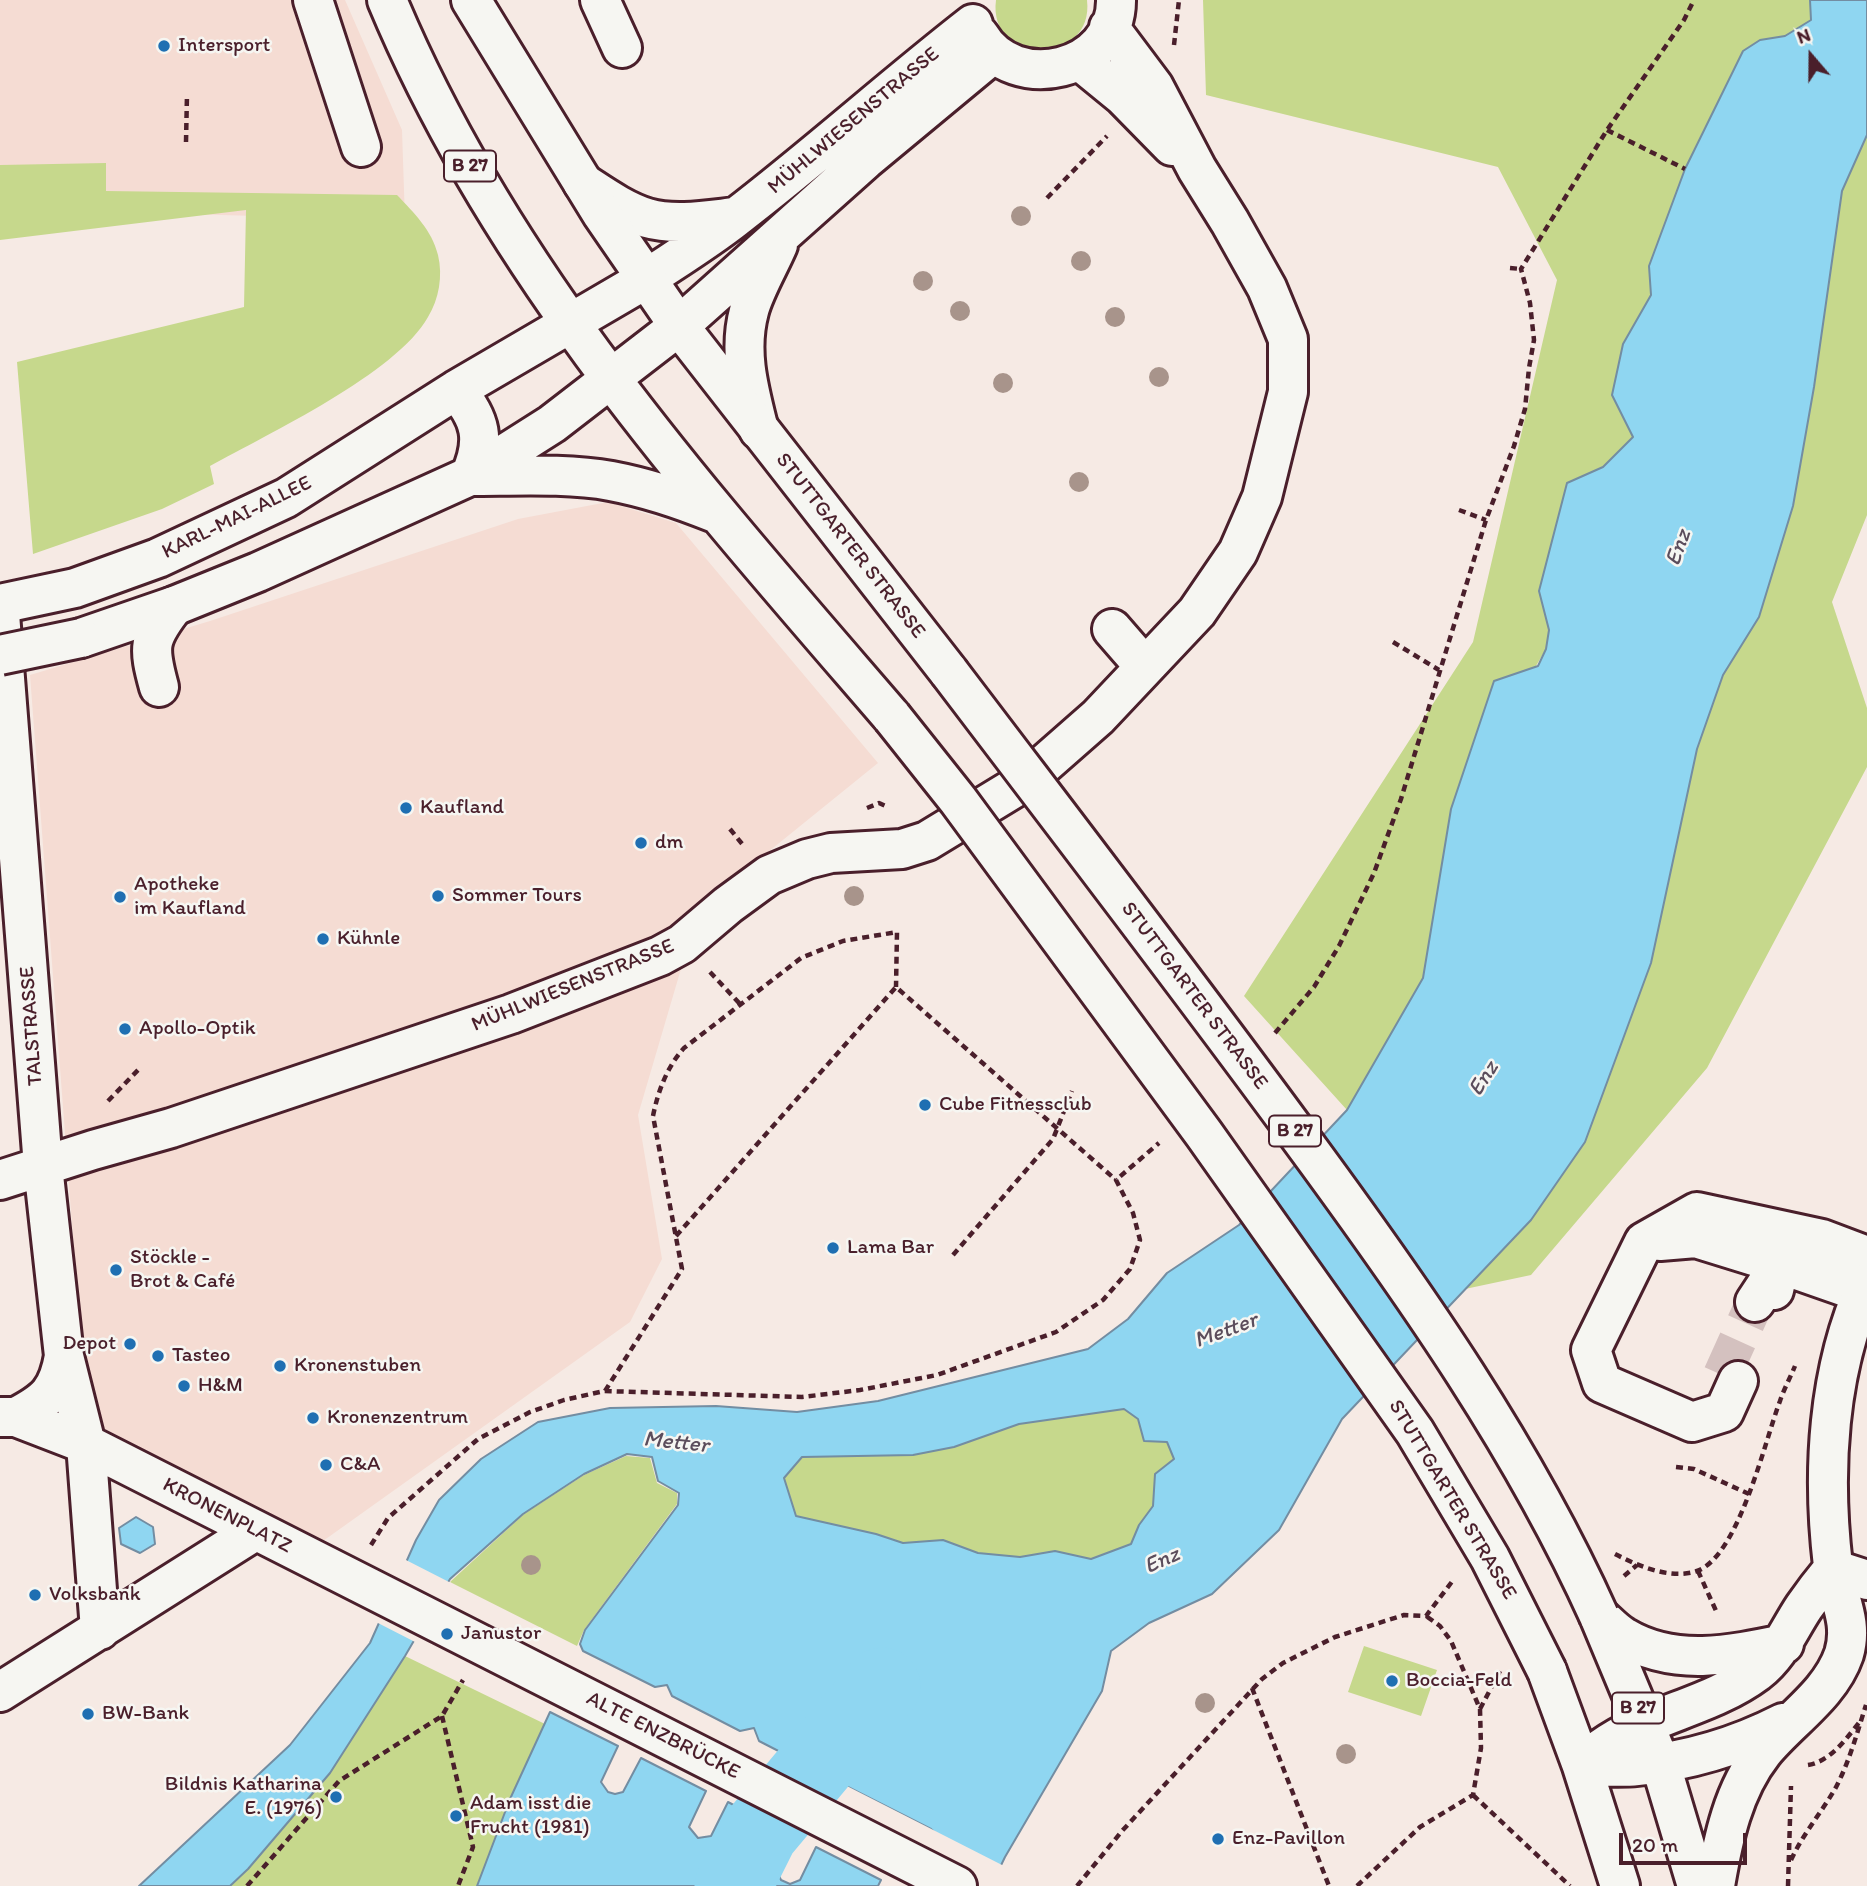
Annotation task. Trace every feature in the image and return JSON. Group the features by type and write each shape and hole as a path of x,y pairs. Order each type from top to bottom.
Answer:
{"main road":[{"path":"313,0 361,147"},
{"name":"B 27","path":"387,0 438,108 523,255 569,324"},
{"name":"B 27","path":"471,0 583,183 646,279"},
{"path":"600,0 622,48"},
{"name":"MÜHLWIESENSTRASSE","path":"978,26 1014,65 1036,70 1058,69 1079,60 1097,46 1113,14"},
{"name":"MÜHLWIESENSTRASSE","path":"0,1180 171,1128 485,1023 660,956 682,944 769,875 807,859 831,853 902,849 927,841 1024,782 1098,717 1197,612 1238,552 1262,497 1288,392 1288,339 1267,288 1197,169 1113,14"},
{"name":"MÜHLWIESENSTRASSE","path":"646,279 736,217 902,79 978,26"},
{"name":"MÜHLWIESENSTRASSE","path":"679,326 865,160 978,26"},
{"name":"MÜHLWIESENSTRASSE","path":"1079,60 1123,96 1197,169"},
{"path":"583,183 616,205 648,218 679,222 736,217"},
{"name":"MÜHLWIESENSTRASSE","path":"759,430 746,378 744,341 749,309 784,230"},
{"name":"KARL-MAI-ALLEE","path":"0,604 75,588 158,558 286,498 456,390 646,279"},
{"name":"STUTTGARTER STRASSE","path":"646,279 679,326 949,672 1247,1066 1369,1233 1529,1476 1599,1616 1628,1650 1645,1725 1660,1762 1697,1886"},
{"name":"STUTTGARTER STRASSE","path":"569,324 717,513 892,717 958,800 1204,1134 1415,1432 1490,1558 1547,1671 1582,1766 1620,1886"},
{"path":"0,655 81,638 174,606 350,531 470,476 552,424 679,326"},
{"path":"456,390 475,418 481,439 478,458 470,476"},
{"path":"470,476 609,480 664,493 717,513"},
{"path":"159,687 152,661 152,640 174,606"},
{"name":"TALSTRASSE","path":"0,614 43,1166 64,1356 61,1377 49,1396 8,1417"},
{"path":"1112,629 1145,667"},
{"path":"1730,1378 1724,1412 1692,1422 1602,1383 1591,1350 1644,1242 1697,1212 1822,1239 1866,1278"},
{"path":"1644,1242 1696,1238 1780,1264 1866,1278"},
{"path":"1762,1306 1780,1264"},
{"path":"1715,1886 1735,1798 1762,1754 1833,1680 1845,1652 1850,1574 1829,1496 1831,1418 1844,1340 1866,1278"},
{"path":"64,1356 86,1444 100,1630"},
{"name":"KRONENPLATZ","path":"8,1417 86,1444 359,1582"},
{"path":"0,1692 255,1531"},
{"path":"1582,1766 1603,1747 1645,1725 1692,1708 1759,1670 1784,1644 1803,1609 1850,1574"},
{"name":"ALTE ENZBRÜCKE","path":"359,1582 957,1886"},
{"path":"1628,1650 1726,1656 1784,1644"},
{"path":"1582,1766 1636,1766 1660,1762 1749,1740 1796,1716"}],"path":[{"path":"1273,1036 1314,987 1339,946 1374,873 1401,799 1486,520 1525,409 1534,340 1530,303 1521,269 1607,130 1684,20 1694,0"},
{"path":"186,142 187,94"},
{"path":"1047,198 1133,108"},
{"path":"1607,130 1685,169"},
{"path":"1510,268 1521,269"},
{"path":"1459,510 1486,520"},
{"path":"1393,642 1439,670"},
{"path":"855,814 879,803 893,809"},
{"path":"604,1391 682,1269 675,1237 653,1116 657,1094 674,1059 801,958 842,941 897,932 896,987 675,1237"},
{"path":"359,1582 388,1518 478,1439 530,1412 604,1391 802,1397 860,1390 937,1374 1056,1332 1103,1300 1130,1269 1140,1240 1133,1213 1116,1180 896,987"},
{"path":"953,1255 1053,1139 1072,1091"},
{"path":"1116,1180 1162,1140"},
{"path":"1614,1553 1637,1565 1672,1573 1698,1571 1720,1553 1737,1525 1773,1421"},
{"path":"1676,1467 1694,1469 1749,1494"},
{"path":"1698,1571 1718,1617"},
{"path":"1426,1616 1456,1576"},
{"path":"1077,1886 1122,1831 1252,1688 1283,1662 1335,1637 1404,1615 1426,1616 1440,1626 1451,1641 1480,1709 1481,1748 1473,1795 1420,1828 1357,1886"},
{"path":"247,1886 339,1781 442,1716 463,1681"},
{"path":"1252,1688 1329,1886"},
{"path":"1789,1864 1800,1841 1837,1785 1867,1701"},
{"path":"442,1716 473,1847 458,1886"},
{"path":"1802,1766 1814,1764 1838,1749 1861,1719"},
{"path":"1788,1886 1791,1778"},
{"path":"1473,1795 1570,1886"}],"shaded area":[{"path":"0,0 345,0 402,130 405,220 0,209"},
{"path":"608,502 676,523 878,763 668,933 683,962 638,1115 662,1259 630,1322 323,1541 87,1421 30,675 210,621 518,519"}],"green space":[{"path":"996,0 1087,0 1085,22 1075,37 1059,46 1041,50 1023,46 1008,37 998,22"},
{"path":"1203,0 1810,0 1811,20 1785,36 1760,40 1649,266 1651,295 1623,344 1633,437 1603,467 1567,483 1539,590 1549,630 1546,649 1451,809 1423,978 1347,1110 1244,996 1473,642 1557,280 1498,167 1206,95"},
{"path":"1867,135 1867,515 1832,602 1867,708 1867,767 1707,1068 1531,1275 1465,1289 1531,1220 1585,1142 1651,963 1697,749 1723,675 1759,617 1814,387 1842,191"},
{"path":"106,163 106,191 397,195 422,222 435,246 440,271 439,287 428,317 412,338 389,359 361,380 296,420 210,466 214,484 162,509 33,554 17,362 244,307 246,210 0,240 0,165"},
{"path":"1124,1409 1138,1419 1145,1441 1167,1442 1174,1459 1155,1474 1153,1506 1139,1525 1131,1544 1091,1560 1055,1551 1020,1557 978,1553 943,1540 903,1543 796,1516 784,1478 802,1457 913,1455 954,1447 1019,1424"},
{"path":"626,1456 650,1458 657,1483 677,1493 677,1504 584,1630 577,1646 450,1582 524,1514 584,1475"},
{"name":"Boccia-Feld","path":"1364,1646 1437,1670 1421,1716 1348,1692"},
{"path":"405,1656 545,1724 510,1799 477,1886 230,1886 248,1869 330,1773"}],"water":[{"name":"Metter","path":"1810,0 1867,0 1867,135 1842,191 1814,387 1793,506 1759,617 1723,675 1697,749 1651,963 1585,1142 1531,1220 1342,1419 1279,1530 1212,1594 1149,1623 1111,1651 1102,1691 1005,1857 991,1886 931,1829 844,1785 839,1775 829,1777 759,1741 754,1728 740,1731 672,1696 667,1685 655,1687 583,1651 580,1644 585,1630 678,1505 679,1493 658,1481 652,1457 627,1454 584,1474 523,1514 450,1579 405,1656 330,1773 248,1869 230,1886 139,1886 290,1745 370,1643 416,1540 439,1500 481,1459 538,1422 610,1408 716,1406 797,1412 878,1401 1088,1349 1128,1319 1167,1273 1239,1225 1347,1110 1423,978 1451,809 1494,681 1538,666 1546,649 1549,630 1539,591 1567,483 1603,467 1633,437 1612,395 1623,344 1651,295 1649,266 1685,169 1743,51 1760,40 1785,36 1811,20","holes":["1124,1409 1138,1419 1144,1441 1167,1442 1174,1459 1155,1474 1153,1506 1139,1525 1131,1544 1091,1559 1055,1551 1020,1557 978,1553 943,1540 903,1543 876,1534 796,1516 784,1478 802,1457 913,1455 954,1447 1019,1424"]},
{"path":"136,1517 153,1527 155,1544 140,1553 121,1544 119,1528"},
{"path":"550,1712 618,1746 601,1782 608,1792 623,1792 641,1758 706,1791 689,1827 698,1838 711,1836 728,1802 794,1837 777,1871 781,1880 790,1884 800,1880 816,1847 881,1880 878,1886 477,1886 510,1799"}],"pier":[{"path":"404,1559 451,1583 417,1643 376,1622"},
{"path":"839,1782 1004,1866 994,1886 901,1886 927,1830 842,1788"}],"waterway":[{"name":"Enz","path":"733,1886 760,1832 882,1686"}],"tunnel":[{"path":"1722,1375 1755,1302"}],"place":[{"name":"Intersport","path":"164,46"},
{"name":"Kaufland","path":"406,808"},
{"name":"dm","path":"641,843"},
{"name":"Sommer Tours","path":"438,896"},
{"name":"Apotheke im Kaufland","path":"120,897"},
{"name":"Kühnle","path":"323,939"},
{"name":"Apollo-Optik","path":"125,1029"},
{"name":"Cube Fitnessclub","path":"925,1105"},
{"name":"Lama Bar","path":"833,1248"},
{"name":"Stöckle - Brot & Café","path":"116,1270"},
{"name":"Depot","path":"130,1344"},
{"name":"Tasteo","path":"158,1356"},
{"name":"Kronenstuben","path":"280,1366"},
{"name":"H&M","path":"184,1386"},
{"name":"Kronenzentrum","path":"313,1418"},
{"name":"C&A","path":"326,1465"},
{"name":"Volksbank","path":"35,1595"},
{"name":"Janustor","path":"447,1634"},
{"name":"Boccia-Feld","path":"1392,1681"},
{"name":"BW-Bank","path":"88,1714"},
{"name":"Bildnis Katharina E. (1976)","path":"336,1797"},
{"name":"Adam isst die Frucht (1981)","path":"456,1816"},
{"name":"Enz-Pavillon","path":"1218,1839"}]}
